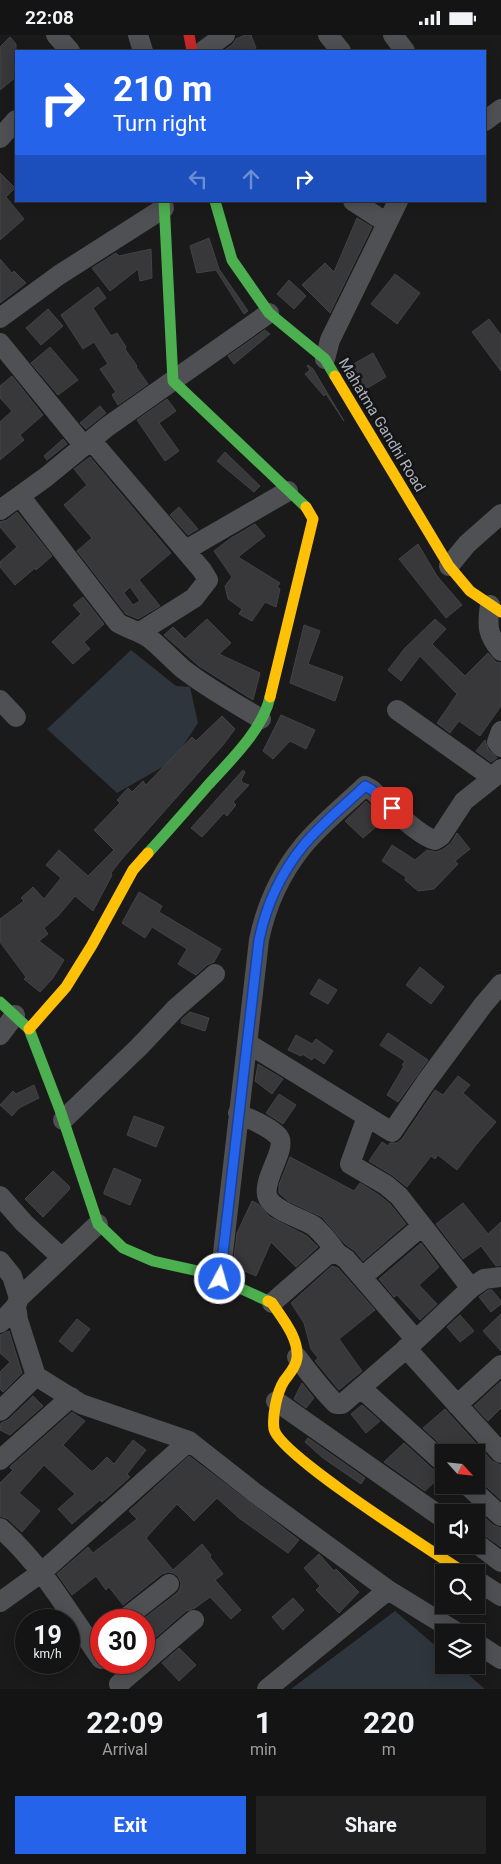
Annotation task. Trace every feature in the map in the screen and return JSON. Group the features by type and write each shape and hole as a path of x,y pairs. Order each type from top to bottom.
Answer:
{"street":[{"path":"56,35 69,50"},
{"path":"138,35 143,50"},
{"path":"189,35 192,50"},
{"path":"204,50 225,35"},
{"path":"328,35 340,50"},
{"path":"393,35 404,50"},
{"path":"486,120 501,109"},
{"path":"0,138 15,122"},
{"name":"Mahatma Gandhi Road","path":"215,202 232,260 269,313 325,359 449,566 470,591 496,608"},
{"path":"354,202 386,223"},
{"path":"325,359 330,340 397,202"},
{"path":"0,318 59,275 164,205 179,377 288,491 304,505 313,519 268,706 261,719 235,755 133,870 92,945 66,987 22,1022 0,1035"},
{"path":"0,510 88,443 269,313"},
{"path":"0,343 186,551 202,570 208,581 194,598 140,632"},
{"path":"186,551 288,491"},
{"path":"20,495 118,623 149,637 184,669 208,687 261,719"},
{"path":"449,566 466,544 501,514"},
{"path":"496,608 487,625 492,639 501,651"},
{"path":"0,700 16,717"},
{"path":"214,1276 238,1113 261,928 267,907 288,866 303,845 365,786 429,839 435,840 441,836 464,801 497,774 397,710"},
{"path":"501,731 497,742 501,747"},
{"path":"63,1120 139,1047 176,1008 215,974"},
{"path":"247,1043 392,1132 482,1005 501,984"},
{"path":"0,1002 22,1022 63,1120 98,1224 123,1248 153,1261 214,1276 272,1303 289,1328 297,1357 309,1374 336,1403 342,1404 361,1388 471,1288 484,1279 501,1277"},
{"path":"238,1113 271,1130 282,1141 267,1187 268,1198 275,1206 313,1226 326,1238 336,1253 346,1259 362,1277 457,1405 501,1453"},
{"path":"367,1117 350,1164 386,1185 399,1196 471,1288"},
{"path":"0,1196 58,1260"},
{"path":"0,1323 58,1260 98,1224"},
{"path":"362,1277 422,1226"},
{"path":"272,1303 327,1255 336,1253"},
{"path":"0,1261 12,1276 21,1298 22,1334 36,1375 81,1404 190,1441 255,1493 388,1590 443,1624"},
{"path":"297,1357 294,1367 283,1383 276,1401 274,1427 278,1438 288,1449 313,1469 452,1564"},
{"path":"457,1405 501,1365"},
{"path":"0,1411 36,1375"},
{"path":"361,1388 435,1455"},
{"path":"0,1460 71,1397"},
{"path":"276,1401 435,1513"},
{"path":"0,1602 42,1572 190,1441"},
{"path":"477,1494 501,1515"},
{"path":"0,1528 16,1542 42,1572 90,1636"},
{"path":"485,1550 501,1562"},
{"path":"137,1609 169,1584"},
{"path":"485,1584 499,1591"},
{"path":"266,1689 388,1590"},
{"path":"112,1674 121,1687 194,1620"},
{"path":"485,1649 501,1659"}],"shaded area":[{"path":"131,650 176,686 190,687 198,723 173,761 117,793 47,729"},
{"path":"395,1611 435,1645 435,1674 468,1674 485,1689 291,1689"}],"building":[{"path":"245,35 251,35 256,48 251,50 224,50 232,45 236,39"},
{"path":"10,37 16,44 15,78 0,90 0,47"},
{"path":"0,173 15,188 6,197 24,219 0,240"},
{"path":"357,218 372,227 330,313 302,285 325,263 334,272"},
{"path":"209,238 219,269 248,311 244,314 216,270 197,273 190,246"},
{"path":"151,249 152,278 140,281 138,269 110,291 92,268 116,253 119,256"},
{"path":"0,259 12,273 14,271 26,283 0,303"},
{"path":"395,274 420,293 397,324 371,304"},
{"path":"289,280 306,296 294,309 277,294"},
{"path":"98,287 106,298 93,308 111,336 117,333 148,384 118,405 112,395 116,392 100,369 108,364 94,342 83,349 61,315"},
{"path":"48,309 63,326 41,345 26,328"},
{"path":"489,319 501,335 501,371 472,332"},
{"path":"265,330 270,334 234,364 228,356"},
{"path":"50,347 78,380 58,395 31,363"},
{"path":"373,353 386,377 364,390 350,366"},
{"path":"308,365 313,369 344,421 326,394 324,396 305,374 310,370"},
{"path":"12,376 43,415 20,435 24,440 0,460 0,422 12,411 0,398 0,386"},
{"path":"167,399 176,411 159,423 179,451 165,461 137,420"},
{"path":"100,406 106,413 86,429 80,423"},
{"path":"63,439 67,444 47,460 44,456"},
{"path":"225,452 260,486 254,492 217,461"},
{"path":"90,457 171,553 139,580 160,606 138,619 126,614 77,551 92,538 64,505 87,485 74,469","holes":["130,587 140,601 133,605 124,593"]},
{"path":"179,507 198,529 188,535 170,515"},
{"path":"17,512 52,556 15,585 0,567 0,562 17,547 0,527 0,522 7,520"},
{"path":"255,524 265,536 238,557 280,583 277,587 280,589 276,607 265,602 252,621 239,614 242,609 228,599 225,586 232,577 214,551 231,538"},
{"path":"418,544 437,576 462,605 446,618 399,559"},
{"path":"83,597 104,624 84,642 90,649 73,664 52,642 81,614 73,605"},
{"path":"207,619 231,643 219,654 260,673 253,700 199,666 164,635 173,627 185,639"},
{"path":"435,619 446,629 432,644 465,676 488,653 496,662 501,663 501,706 480,736 459,721 450,733 437,723 457,694 420,656 401,681 388,670 405,648"},
{"path":"304,625 320,631 308,664 343,677 335,701 290,683"},
{"path":"281,715 315,730 306,749 290,741 273,759 263,751"},
{"path":"222,716 235,729 121,860 111,873 112,875 93,911 75,896 58,916 44,928 48,934 39,941 64,960 53,978 40,992 24,979 26,977 0,942 0,919 24,901 21,898 33,887 44,899 61,878 46,865 59,850 88,876 114,850 94,830 120,803 117,800 128,788 132,792 143,781 146,785 192,737 196,741"},
{"path":"485,740 488,749 497,758 491,762 476,751"},
{"path":"243,770 245,772 241,780 249,785 233,802 236,805 227,816 224,813 202,837 191,828"},
{"path":"366,801 385,819 363,838 345,821"},
{"path":"457,833 470,849 455,861 458,864 434,889 418,891 405,880 406,877 382,861 392,845 415,860 427,850 436,852 442,850 451,843"},
{"path":"139,892 162,906 159,912 221,949 214,962 207,965 196,975 178,964 187,949 152,927 145,938 122,923"},
{"path":"420,967 444,987 431,1004 406,985"},
{"path":"319,979 337,990 328,1004 310,994"},
{"path":"190,1012 209,1018 205,1031 181,1023 182,1019"},
{"path":"388,1033 428,1060 398,1102 387,1095 405,1061 380,1045"},
{"path":"296,1035 312,1044 316,1039 333,1051 324,1064 314,1057 312,1060 302,1054 301,1056 288,1050"},
{"path":"258,1064 283,1079 272,1094 255,1081"},
{"path":"458,1076 470,1085 463,1093 496,1122 457,1170 438,1155 435,1159 431,1156 407,1187 369,1161 382,1142 388,1146 390,1143 397,1143 402,1139 435,1090 443,1095"},
{"path":"34,1085 39,1098 19,1108 12,1116 0,1105 13,1091 16,1094"},
{"path":"279,1094 296,1105 283,1124 266,1113"},
{"path":"134,1116 164,1127 156,1147 127,1135"},
{"path":"290,1157 354,1191 360,1183 390,1204 406,1224 363,1261 355,1251 345,1244 322,1217 288,1201 279,1193 279,1185"},
{"path":"114,1168 141,1180 130,1205 104,1194"},
{"path":"53,1171 70,1189 43,1217 25,1199"},
{"path":"252,1201 258,1204 270,1217 307,1236 318,1247 296,1267 271,1242 256,1276 233,1266 237,1233"},
{"path":"463,1203 488,1234 501,1222 501,1265 496,1266 481,1246 463,1259 436,1224"},
{"path":"421,1243 439,1267 419,1285 437,1304 420,1320 397,1295 394,1297 379,1279"},
{"path":"332,1266 338,1268 375,1310 339,1339 362,1371 339,1390 315,1361 318,1358 311,1349 304,1323 291,1303"},
{"path":"488,1290 492,1290 501,1301 501,1304 491,1312 479,1297"},
{"path":"501,1314 501,1351 483,1331"},
{"path":"460,1315 474,1331 460,1342 447,1327"},
{"path":"77,1319 90,1329 72,1352 59,1341"},
{"path":"9,1331 22,1373 3,1392 0,1389 0,1372 10,1362 0,1353 0,1335"},
{"path":"501,1381 501,1408 488,1421 474,1406"},
{"path":"302,1383 314,1398 306,1408 294,1399"},
{"path":"33,1396 43,1406 10,1435 0,1430 1,1423 8,1420"},
{"path":"362,1405 380,1421 366,1433 351,1414"},
{"path":"445,1409 477,1444 440,1444 423,1428"},
{"path":"72,1412 85,1421 63,1445 91,1471 107,1457 114,1464 133,1440 146,1450 127,1474 130,1477 102,1502 100,1500 72,1524 58,1509 75,1494 44,1465 19,1493 40,1511 22,1532 8,1519 0,1516 0,1483 13,1470 10,1468 11,1466"},
{"path":"308,1438 365,1478 361,1484 323,1458 305,1442"},
{"path":"404,1443 435,1471 435,1482 425,1491 384,1462"},
{"path":"485,1453 492,1461 501,1465 501,1500 485,1485"},
{"path":"189,1456 299,1540 288,1553 239,1518 217,1498 194,1521 177,1504 146,1538 173,1570 202,1544 223,1574 215,1580 241,1610 231,1619 210,1597 195,1608 186,1611 155,1638 155,1610 180,1589 181,1583 178,1576 168,1572 162,1574 123,1605 109,1587 106,1590 96,1576 72,1595 57,1574 88,1547 93,1553 137,1519 129,1511"},
{"path":"485,1518 493,1525 501,1528 501,1547 485,1535"},
{"path":"319,1554 334,1571 336,1569 359,1592 339,1613 316,1590 320,1586 304,1568"},
{"path":"293,1598 304,1610 283,1630 272,1617"},
{"path":"179,1648 196,1665 179,1681 162,1663"}],"traffic: fast":[{"path":"164,202 173,381 306,507"},
{"path":"215,202 232,260 269,313 325,359 335,376"},
{"path":"148,853 245,744 261,721 270,697"},
{"path":"0,1002 29,1029 60,1110 98,1224 123,1248 153,1261 207,1273 268,1301"}],"traffic: slow":[{"path":"335,376 449,566 470,591 501,612"},
{"path":"270,697 313,519 306,507"},
{"path":"29,1029 66,987 92,945 133,870 148,853"},
{"path":"268,1301 272,1303 289,1329 297,1351 295,1364 281,1386 274,1411 274,1429 283,1442 329,1481 452,1564"}],"traffic: jam":[{"path":"189,35 192,50"}],"route":[{"path":"220,1279 259,940 267,907 288,866 303,845 365,786 392,808"}]}
